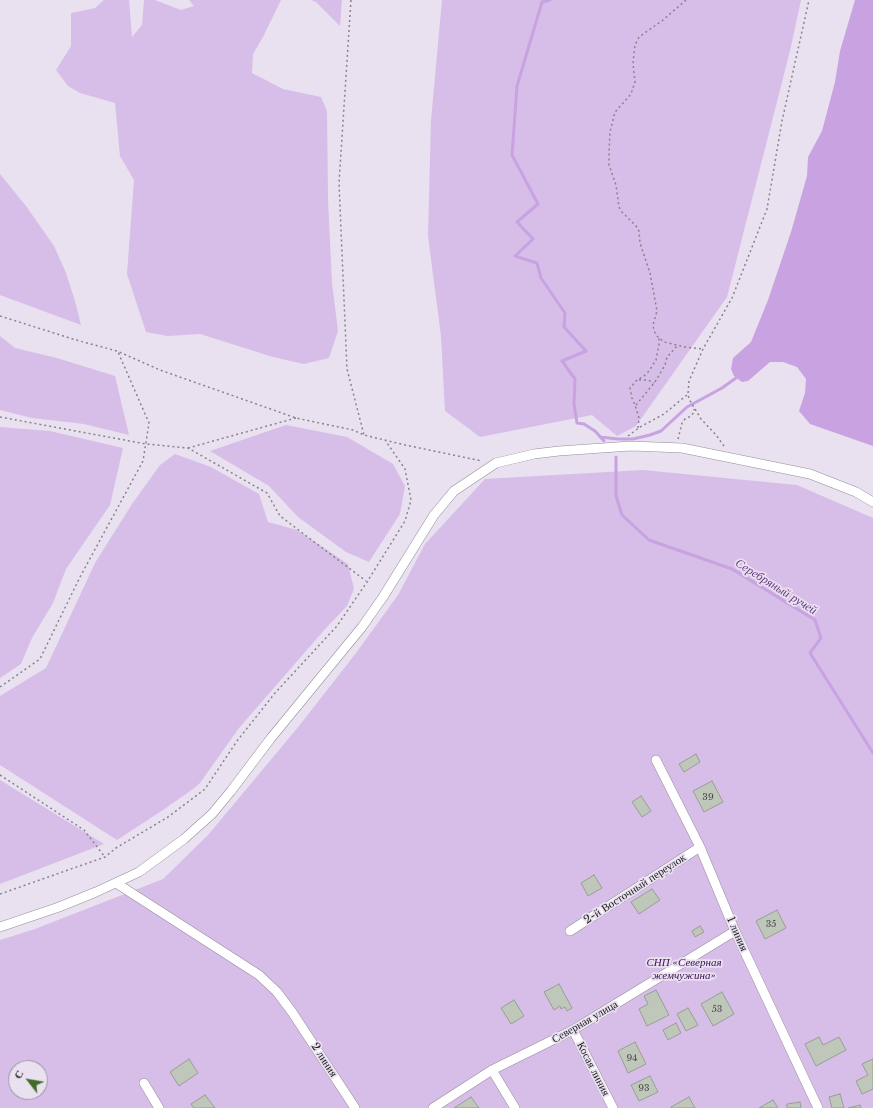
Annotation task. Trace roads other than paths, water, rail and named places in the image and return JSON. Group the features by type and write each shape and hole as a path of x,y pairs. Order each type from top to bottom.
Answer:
{"street":[{"path":"0,926 59,907 139,872 184,839 212,814 231,792 271,738 362,627 383,597 434,515 454,491 496,463 534,454 631,446 678,448 730,457 810,474 856,492 873,502"},
{"name":"1 линия","path":"656,760 700,847 735,931 818,1108"},
{"name":"2-й Восточный переулок","path":"570,931 700,847"},
{"name":"2 линия","path":"116,883 259,975 277,992 292,1012 355,1108"},
{"name":"Северная улица","path":"433,1108 492,1070 573,1030 735,931"},
{"name":"Косая линия","path":"573,1030 613,1108"},
{"path":"492,1070 515,1108"},
{"path":"144,1083 159,1108"}],"waterway":[{"name":"Серебряный ручей","path":"550,0 542,2 517,86 512,155 538,204 517,222 533,239 515,256 537,263 541,278 565,313 564,327 586,351 562,361 575,379 574,404 577,423 584,424 595,431 604,441"},
{"path":"600,437 633,439 661,431 687,407 722,388 736,378"},
{"name":"Серебряный ручей","path":"616,457 616,496 622,515 649,540 732,569 815,620 821,638 810,653 873,753"}],"park label":[{"name":"СНП «Северная жемчужина»","path":"684,969"}]}
